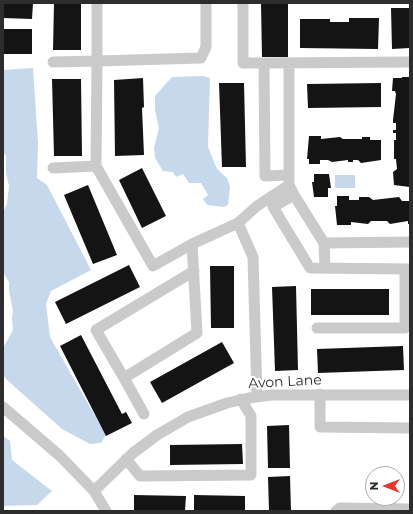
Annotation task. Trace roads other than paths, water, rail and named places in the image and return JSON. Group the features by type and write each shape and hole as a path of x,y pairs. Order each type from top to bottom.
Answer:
{"street":[{"path":"97,3 96,166 153,266 192,244 238,223 257,206 291,185"},
{"path":"53,62 201,58 206,47 206,3"},
{"path":"243,3 243,63 410,62"},
{"path":"264,63 265,176 291,185"},
{"path":"288,63 291,185 324,243 325,268"},
{"path":"53,168 96,166"},
{"path":"291,185 273,207 310,268 407,269 405,328 317,328"},
{"path":"238,223 253,256 257,397"},
{"path":"324,243 410,242"},
{"path":"124,378 197,333 192,244"},
{"path":"144,414 96,330 194,271"},
{"path":"320,394 320,427 410,428"},
{"name":"Avon Lane","path":"94,491 126,459 145,443 177,422 216,407 257,397 320,394 410,395"},
{"path":"126,459 140,476 251,475 251,416 241,400"},
{"path":"3,407 60,456 94,491 106,511"},
{"path":"336,511 340,508 410,509"}],"water":[{"path":"33,68 38,143 37,178 47,185 91,270 51,291 46,304 50,337 106,435 101,443 90,444 62,429 3,375 3,348 13,330 13,311 9,291 9,282 3,272 3,212 7,204 9,186 6,173 6,156 3,152 3,70"},
{"path":"203,76 210,78 208,147 217,169 227,178 230,187 228,205 223,207 207,205 203,199 208,195 201,183 189,183 183,174 176,177 173,172 163,171 155,158 154,148 159,128 155,110 155,96 172,77"},
{"path":"335,175 355,175 355,188 335,188"},
{"path":"3,436 10,441 12,460 52,491 37,505 3,506"}]}
